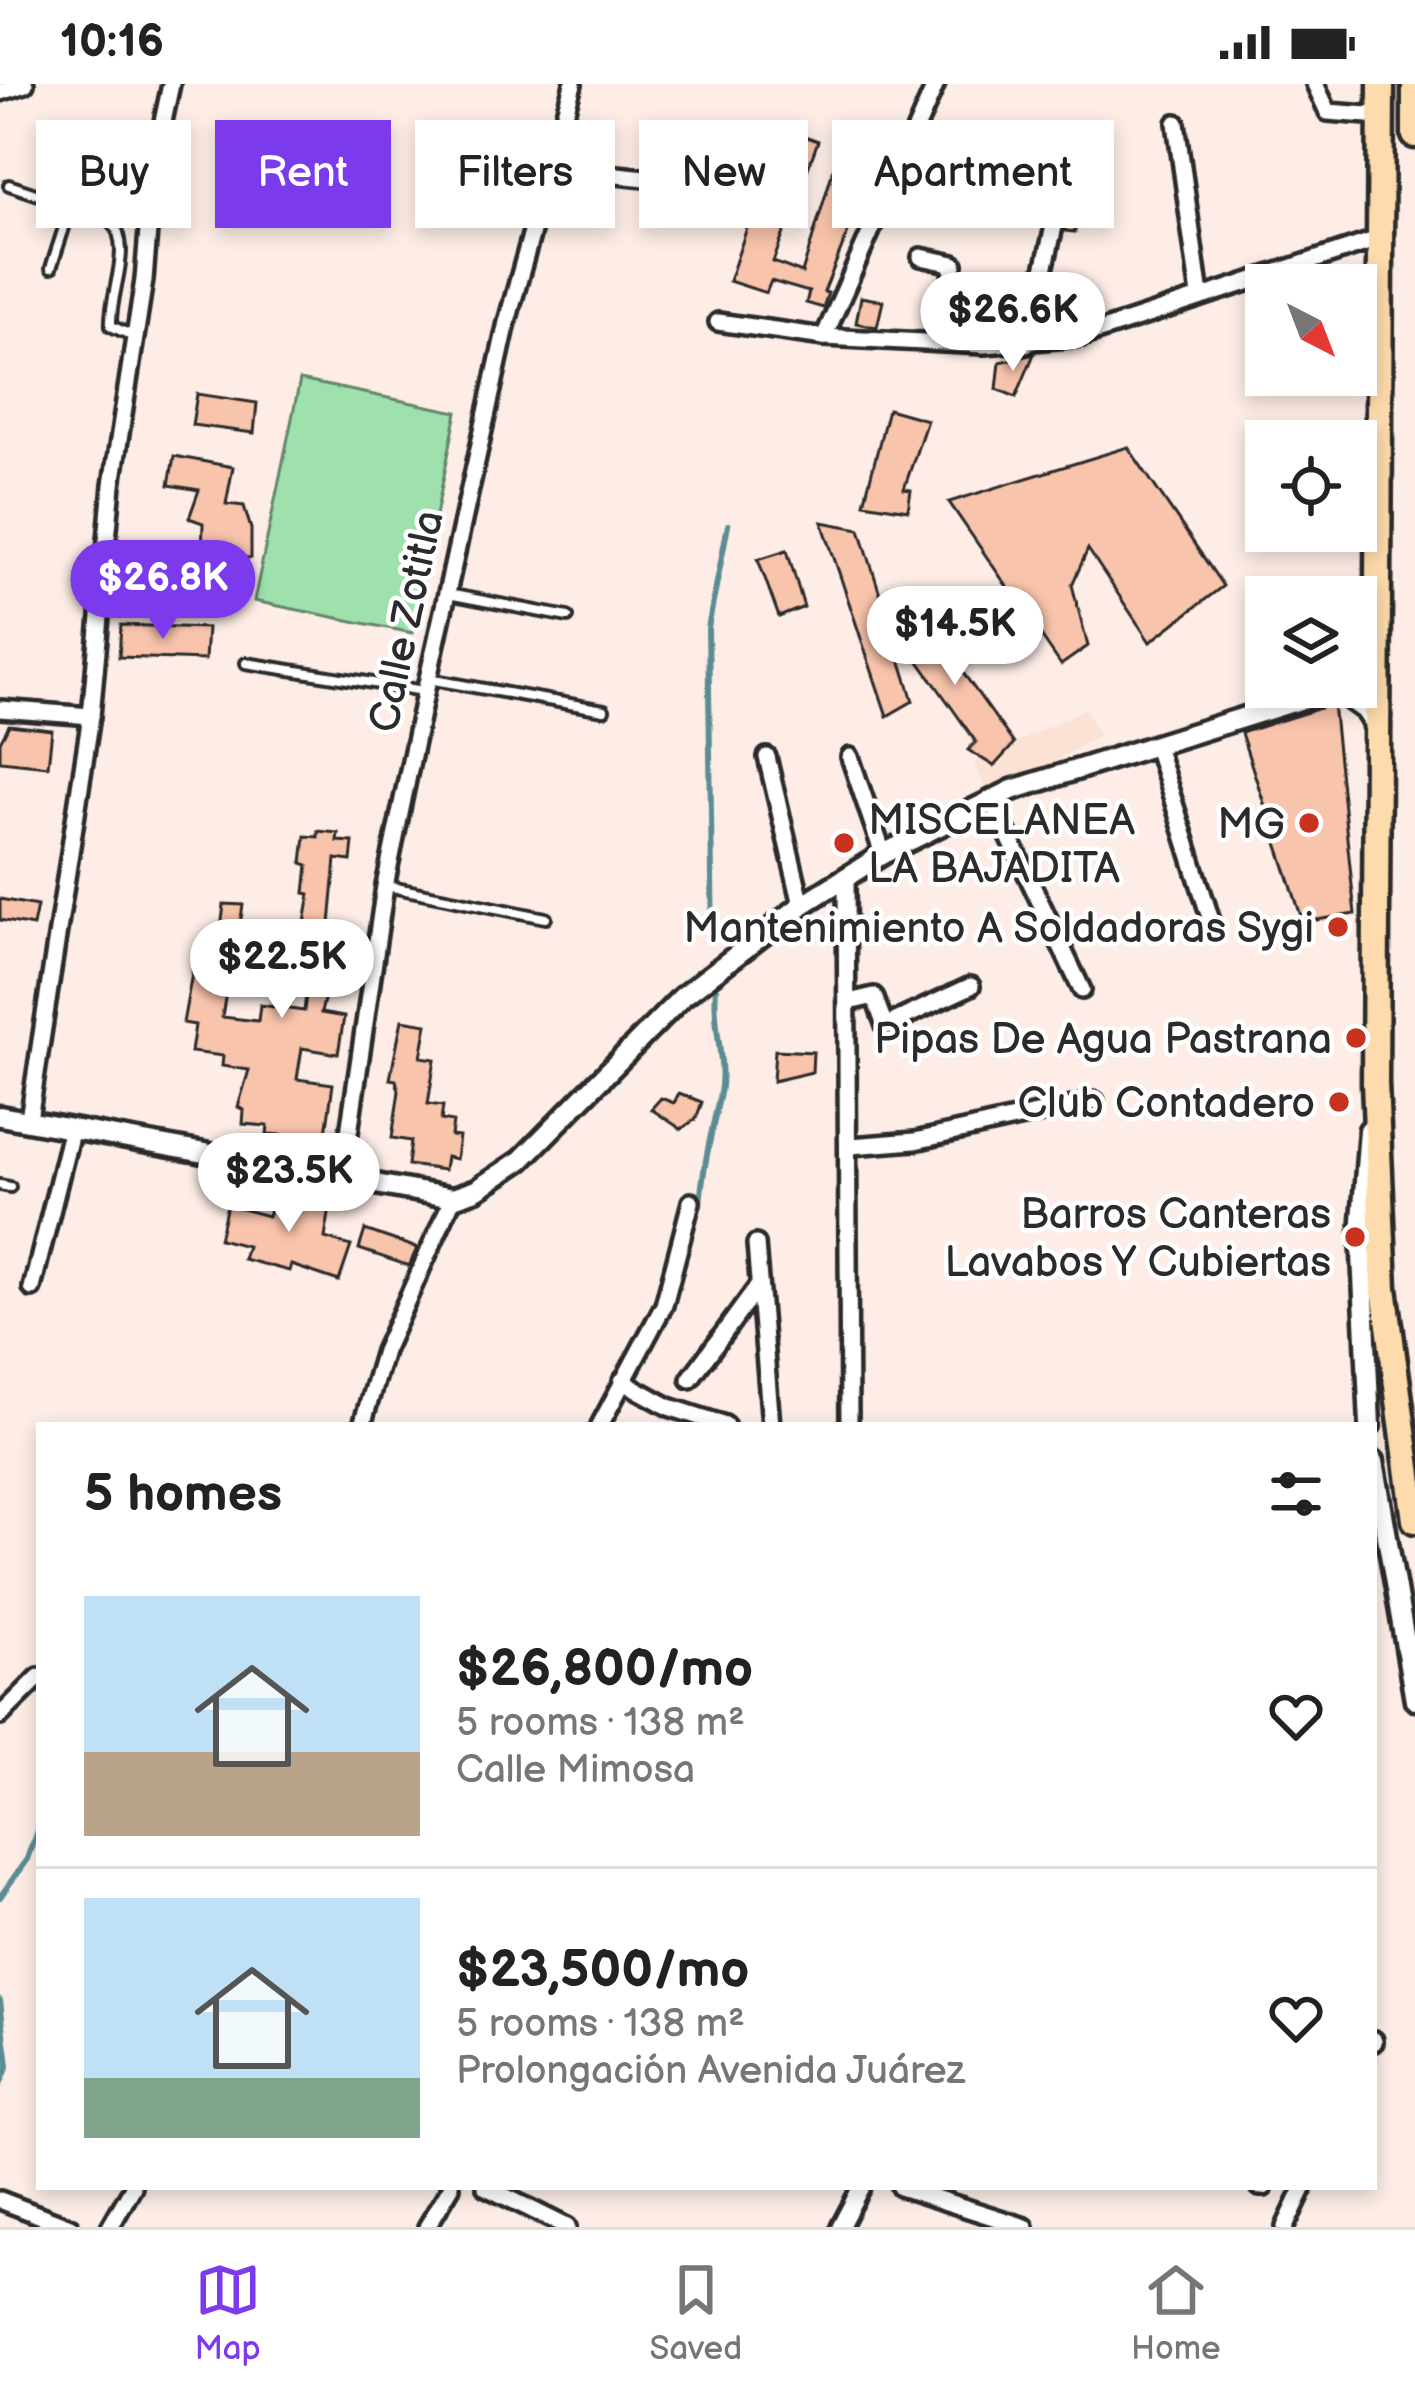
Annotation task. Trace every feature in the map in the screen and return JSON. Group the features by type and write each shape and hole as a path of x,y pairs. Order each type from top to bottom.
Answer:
{"main road":[{"path":"1381,84 1375,1083 1384,1288 1415,1520"},
{"path":"1415,87 1415,135"}],"street":[{"path":"0,92 25,84"},
{"path":"29,1119 91,716 112,485 153,170 171,84"},
{"name":"Calle Zotitla","path":"566,120 573,84"},
{"path":"824,337 936,84"},
{"path":"1315,84 1328,112 1381,116"},
{"path":"1176,123 1200,296"},
{"name":"Calle Zotitla","path":"342,1181 385,886 507,322 537,228"},
{"path":"1028,344 1054,228"},
{"path":"718,322 824,337 1028,344 1081,337 1381,238"},
{"path":"921,257 953,264 942,340"},
{"path":"0,1116 453,1198 476,1190 521,1160 682,997 802,905 883,854 993,806 1156,746 1278,708"},
{"path":"1363,708 1378,728"},
{"path":"0,709 91,716"},
{"path":"1156,746 1214,930"},
{"path":"767,757 802,905"},
{"path":"850,757 883,854"},
{"path":"993,806 1082,990"},
{"path":"846,876 849,1422"},
{"path":"849,1002 874,996 885,1026 971,986"},
{"path":"1370,1422 1361,1233 1375,1083"},
{"path":"851,1146 915,1141 1095,1101"},
{"path":"32,1288 72,1128"},
{"path":"363,1422 384,1351 453,1198"},
{"path":"602,1422 664,1305 691,1202"},
{"path":"756,1244 771,1422"},
{"path":"690,1379 760,1285"},
{"path":"622,1381 669,1407 710,1422"},
{"path":"1377,1474 1404,1586 1415,1700"},
{"path":"0,1716 36,1680"},
{"path":"110,2227 131,2190"},
{"path":"427,2227 449,2190"},
{"path":"492,2190 568,2227"},
{"path":"840,2227 858,2190"},
{"path":"910,2190 1025,2227"},
{"path":"1285,2227 1303,2190"},
{"path":"0,2200 70,2227"}],"lane":[{"path":"9,185 36,194"},
{"path":"51,268 64,228"},
{"path":"118,228 123,244 111,326 134,336"},
{"path":"448,594 568,617"},
{"path":"246,663 604,710"},
{"path":"385,886 546,918"}],"shaded area":[{"path":"1085,709 1099,735 991,799 974,763"}],"green space":[{"path":"300,380 457,412 412,633 254,601"}],"building":[{"path":"808,137 818,141 808,168"},
{"path":"832,174 832,228 850,228 824,292 828,293 823,308 806,303 809,292 771,281 766,293 729,281 747,228 786,228 773,262 802,273"},
{"path":"987,287 1009,292 1000,328 979,325"},
{"path":"861,297 883,301 877,327 856,323"},
{"path":"1034,354 1016,397 997,389 1000,362"},
{"path":"197,394 257,403 254,433 192,425"},
{"path":"888,409 927,420 904,489 911,490 908,510 864,503"},
{"path":"1128,447 1223,586 1150,642 1088,549 1072,585 1088,646 1061,665 949,502"},
{"path":"174,456 233,467 226,504 244,506 251,529 251,558 202,556 203,523 189,518 199,490 169,485"},
{"path":"822,522 860,529 913,701 887,716"},
{"path":"787,550 804,607 779,617 758,559"},
{"path":"916,607 1014,744 994,766 968,750 976,742 894,626"},
{"path":"121,625 207,628 205,660 119,657"},
{"name":"MG","path":"1333,708 1355,914 1303,922 1241,733"},
{"path":"9,725 52,730 48,766 0,761 0,742"},
{"path":"318,831 338,833 337,841 353,842 351,861 336,859 330,924 341,926 321,1013 344,1017 338,1054 302,1048 297,1079 333,1084 325,1140 311,1155 294,1154 295,1136 267,1134 268,1126 243,1124 244,1110 238,1107 249,1070 222,1066 223,1056 191,1052 195,1025 183,1023 193,968 229,973 222,1017 258,1021 260,1005 304,1011 311,953 300,952 310,894 305,893 308,865 302,863 305,836 318,837"},
{"path":"0,899 37,906 33,926 0,920"},
{"path":"224,904 243,905 239,932 221,930"},
{"path":"402,1020 427,1024 421,1057 435,1059 428,1104 443,1106 441,1120 453,1122 451,1136 459,1137 456,1159 446,1157 444,1170 408,1165 411,1141 392,1138 399,1091 396,1080 390,1079"},
{"path":"775,1050 813,1052 812,1072 773,1081"},
{"path":"679,1093 702,1102 696,1119 681,1129 651,1109 661,1098 674,1103"},
{"path":"294,1188 332,1196 325,1238 351,1246 339,1281 291,1265 289,1271 243,1259 247,1246 219,1239 227,1205 268,1216 273,1200 290,1204"},
{"path":"365,1230 417,1248 409,1266 359,1249"}],"waterway":[{"path":"713,939 708,628 728,525"},
{"path":"700,1205 721,1081 716,989"},
{"path":"0,1897 27,1859 36,1834"},
{"path":"0,2000 8,2066 0,2085"}],"place":[{"name":"MG","path":"1309,823"},
{"name":"MISCELANEA LA BAJADITA","path":"844,843"},
{"name":"Mantenimiento A Soldadoras Sygi","path":"1338,927"},
{"name":"Pipas De Agua Pastrana","path":"1356,1038"},
{"name":"Club Contadero","path":"1339,1102"},
{"name":"Barros Canteras Lavabos Y Cubiertas","path":"1355,1237"}]}
